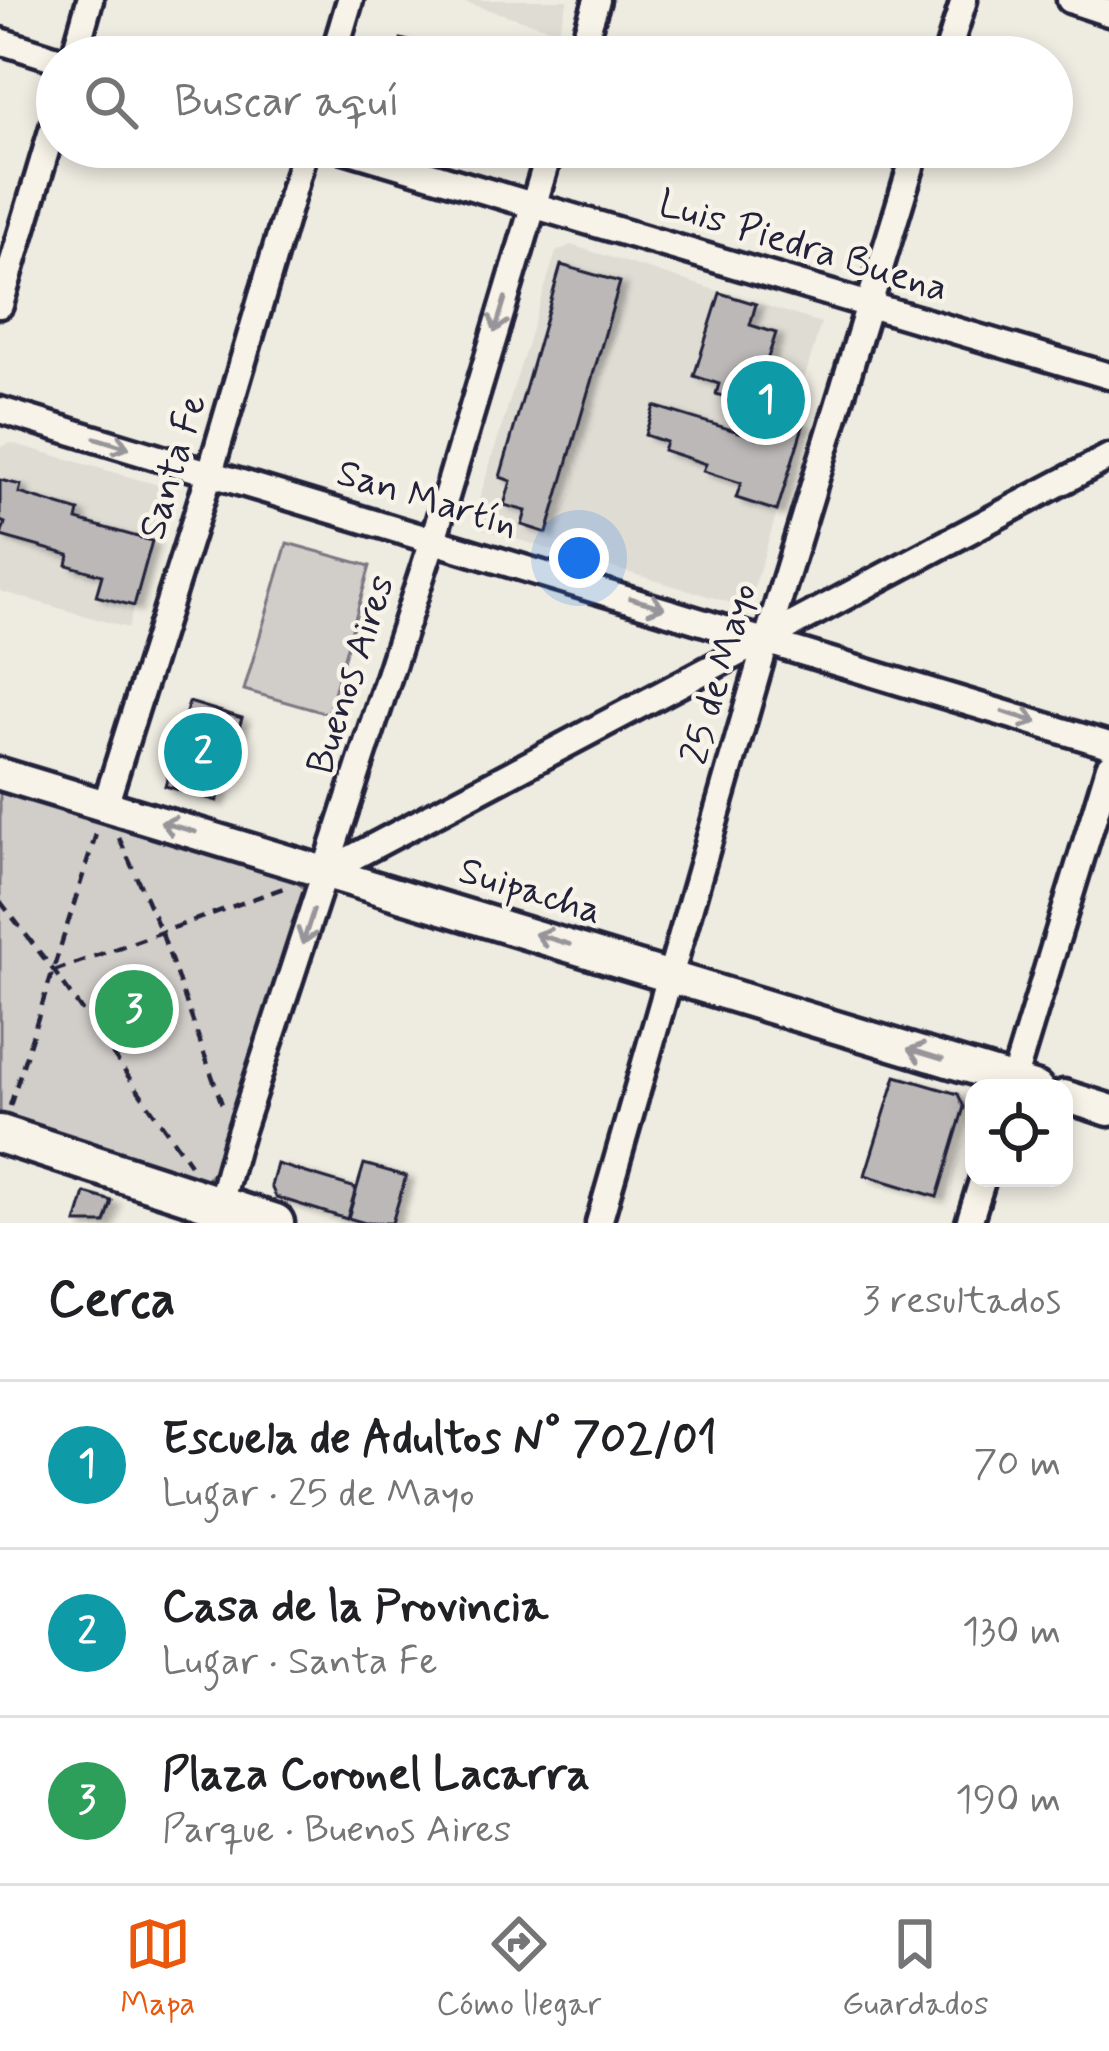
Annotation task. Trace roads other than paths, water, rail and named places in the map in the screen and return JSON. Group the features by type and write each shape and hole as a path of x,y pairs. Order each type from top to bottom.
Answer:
{"main road":[{"path":"0,1135 217,1215 275,1223"}],"street":[{"path":"80,36 90,0"},
{"path":"339,36 350,0"},
{"path":"586,36 597,0"},
{"path":"953,36 964,0"},
{"path":"1070,0 1109,13"},
{"path":"0,41 36,52"},
{"path":"0,304 41,168"},
{"name":"Santa Fe","path":"105,806 300,168"},
{"name":"Luis Piedra Buena","path":"413,168 1109,376"},
{"name":"Buenos Aires","path":"217,1215 433,540 545,168"},
{"name":"25 de Mayo","path":"599,1223 767,639 910,168"},
{"name":"San Martín","path":"0,410 1109,745"},
{"path":"327,872 1109,457"},
{"path":"1022,1079 1109,767"},
{"name":"Suipacha","path":"0,774 998,1079"},
{"path":"1073,1099 1109,1110"},
{"path":"969,1223 980,1187"}],"place":[{"name":"Escuela de Adultos N° 702/01","path":"766,400"},
{"name":"Casa de la Provincia","path":"203,752"},
{"name":"Plaza Coronel Lacarra","path":"134,1009"}]}
